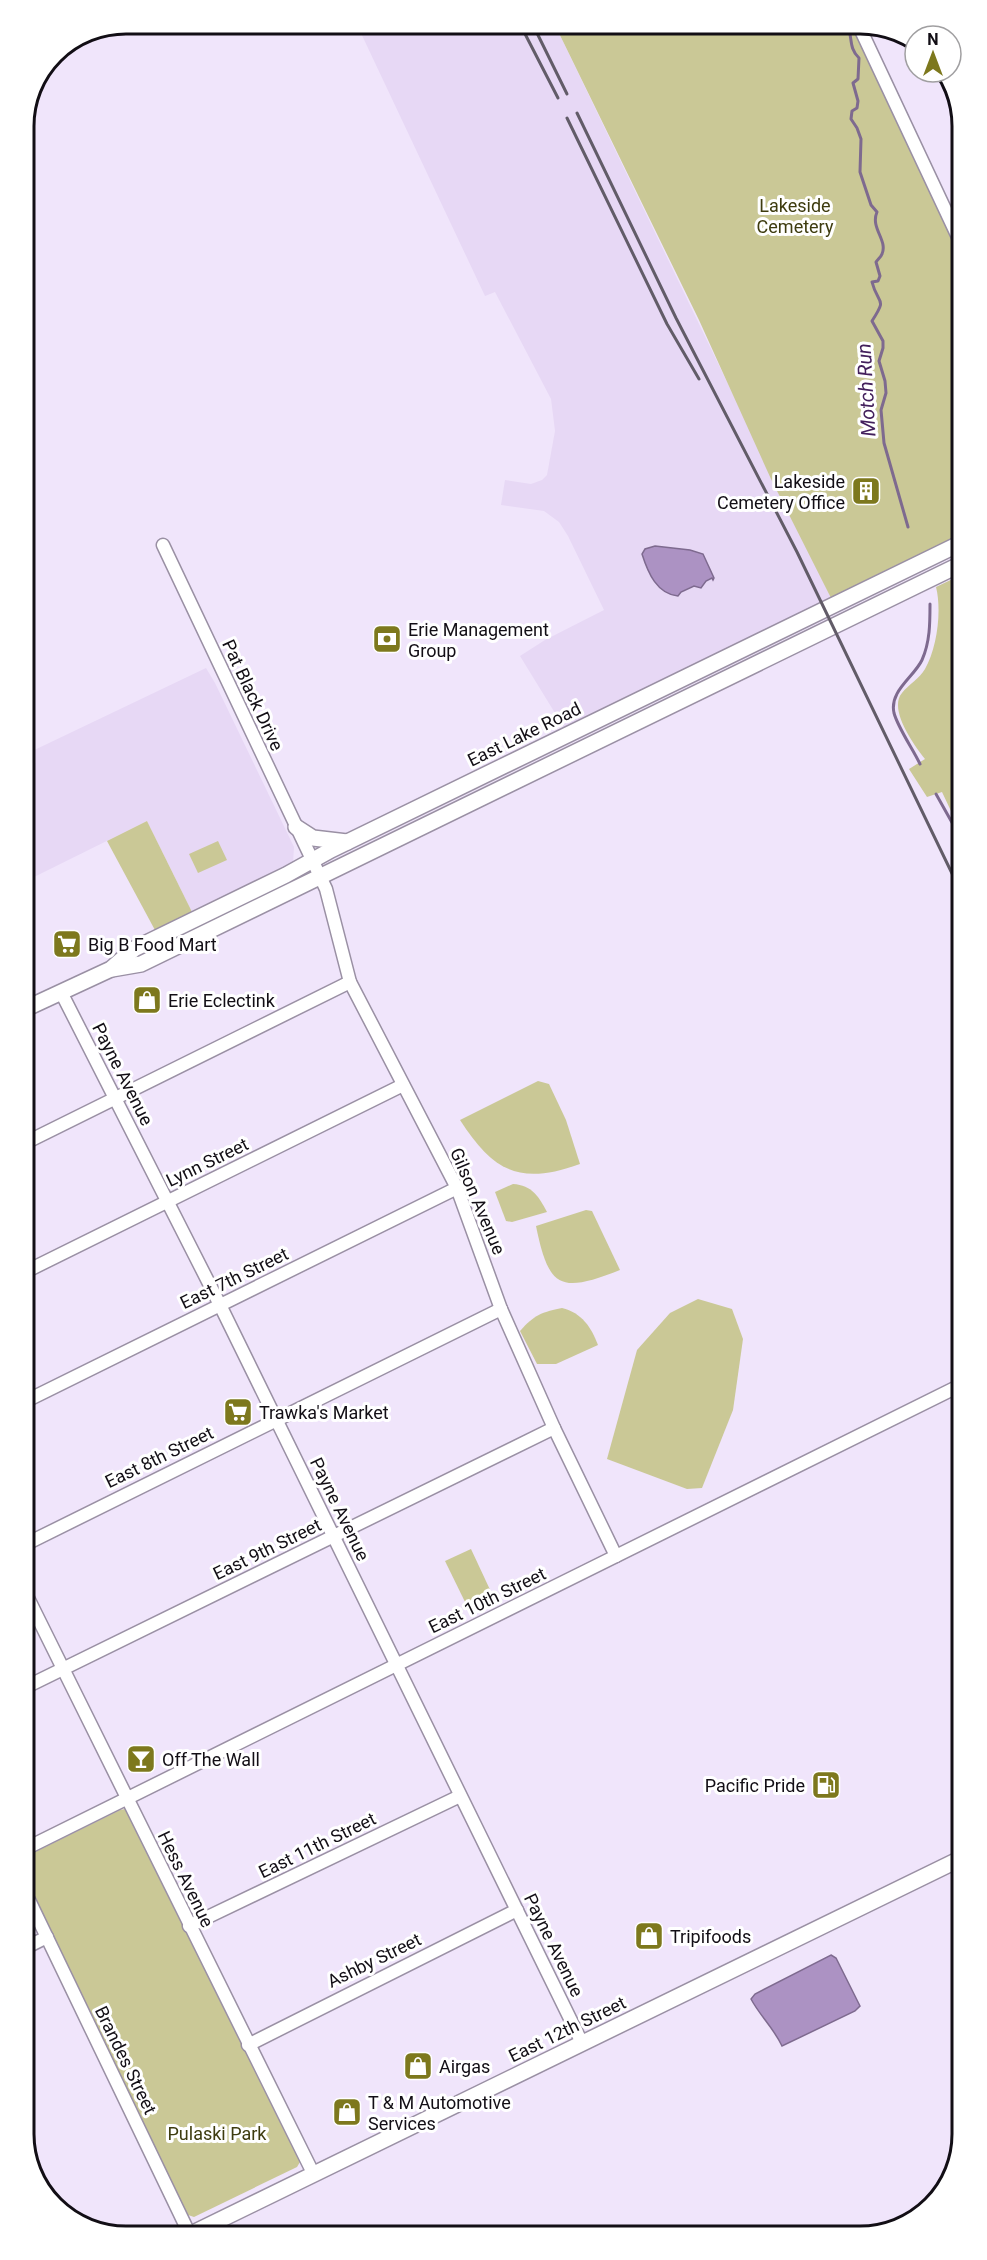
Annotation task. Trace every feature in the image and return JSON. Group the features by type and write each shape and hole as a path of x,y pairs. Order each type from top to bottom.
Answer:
{"main road":[{"name":"East Lake Road","path":"35,1004 111,969 134,950 286,876 346,842 952,547"},
{"name":"East Lake Road","path":"111,969 141,964 952,568"},
{"path":"296,827 313,838 346,842"},
{"name":"East 12th Street","path":"210,2225 952,1863"}],"street":[{"path":"863,35 952,221"},
{"name":"Pat Black Drive","path":"163,545 311,860"},
{"name":"Gilson Avenue","path":"311,860 332,906 350,982 457,1188 501,1309 554,1428 616,1556"},
{"path":"34,1138 350,982"},
{"name":"Payne Avenue","path":"61,992 220,1305 582,2043"},
{"name":"Lynn Street","path":"34,1267 403,1085"},
{"name":"East 7th Street","path":"34,1397 457,1188"},
{"name":"East 8th Street","path":"34,1540 501,1309"},
{"name":"East 10th Street","path":"34,1843 952,1389"},
{"name":"East 9th Street","path":"34,1683 554,1428"},
{"name":"Hess Avenue","path":"34,1611 314,2175"},
{"name":"East 11th Street","path":"189,1926 460,1796"},
{"name":"Ashby Street","path":"248,2045 518,1910"},
{"name":"Brandes Street","path":"34,1911 185,2225"},
{"path":"34,1943 47,1937"}],"shaded area":[{"path":"362,34 560,35 832,600 566,731 520,656 545,640 604,610 559,522 544,511 501,505 505,480 531,484 542,480 547,475 555,431 551,399 495,292 485,296"},
{"path":"655,546 690,550 703,554 713,580 712,578 706,581 701,588 694,586 681,592 678,596 664,591 650,575 642,554 645,549"},
{"path":"206,668 294,847 293,863 193,914 147,821 35,877 35,750"},
{"path":"831,1955 836,1958 860,2006 855,2011 782,2046 751,1999 755,1994"}],"green space":[{"name":"Lakeside Cemetery","path":"560,35 858,35 888,104 919,162 952,233 952,541 832,600 771,479 699,320"},
{"path":"952,579 952,813 942,792 927,797 909,769 925,759 904,727 898,708 902,693 923,672 933,651 939,607 936,587"},
{"path":"147,821 193,914 156,932 107,841"},
{"path":"218,841 227,860 198,873 189,854"},
{"path":"538,1081 549,1084 566,1120 580,1164 559,1171 540,1174 524,1173 496,1162 472,1137 460,1120"},
{"path":"513,1184 530,1189 547,1212 512,1222 506,1221 495,1192"},
{"path":"586,1210 592,1211 620,1270 584,1282 561,1281 546,1263 536,1226"},
{"path":"698,1299 732,1309 743,1339 733,1410 702,1488 687,1489 607,1459 637,1350 670,1313"},
{"path":"562,1308 575,1313 585,1322 598,1345 556,1364 537,1364 520,1331 539,1315"},
{"path":"471,1549 492,1594 467,1606 445,1561"},
{"name":"Pulaski Park","path":"125,1809 300,2162 297,2167 194,2217 188,2215 34,1901 34,1852"}],"waterway":[{"name":"Motch Run","path":"850,35 853,50 859,58 858,79 853,83 858,101 857,108 852,111 851,119 861,139 860,172 871,205 877,212 875,218 883,244 882,255 876,262 880,276 878,281 872,282 881,304 872,321 883,341 879,361 886,393 881,410 884,443 908,527"},
{"name":"Motch Run","path":"920,764 899,725 893,705 899,691 925,653 929,632 930,604"},
{"name":"Motch Run","path":"936,794 952,823"}],"railway":[{"path":"525,35 558,98"},
{"path":"538,35 567,94"},
{"path":"577,113 676,318 797,552 952,873"},
{"path":"567,118 667,324 699,379"}],"place":[{"name":"Lakeside Cemetery Office","path":"866,491"},
{"name":"Erie Management Group","path":"387,639"},
{"name":"Big B Food Mart","path":"67,944"},
{"name":"Erie Eclectink","path":"147,1000"},
{"name":"Trawka's Market","path":"238,1412"},
{"name":"Off The Wall","path":"141,1759"},
{"name":"Pacific Pride","path":"826,1785"},
{"name":"Tripifoods","path":"649,1936"},
{"name":"Airgas","path":"418,2066"},
{"name":"T & M Automotive Services","path":"347,2112"}]}
